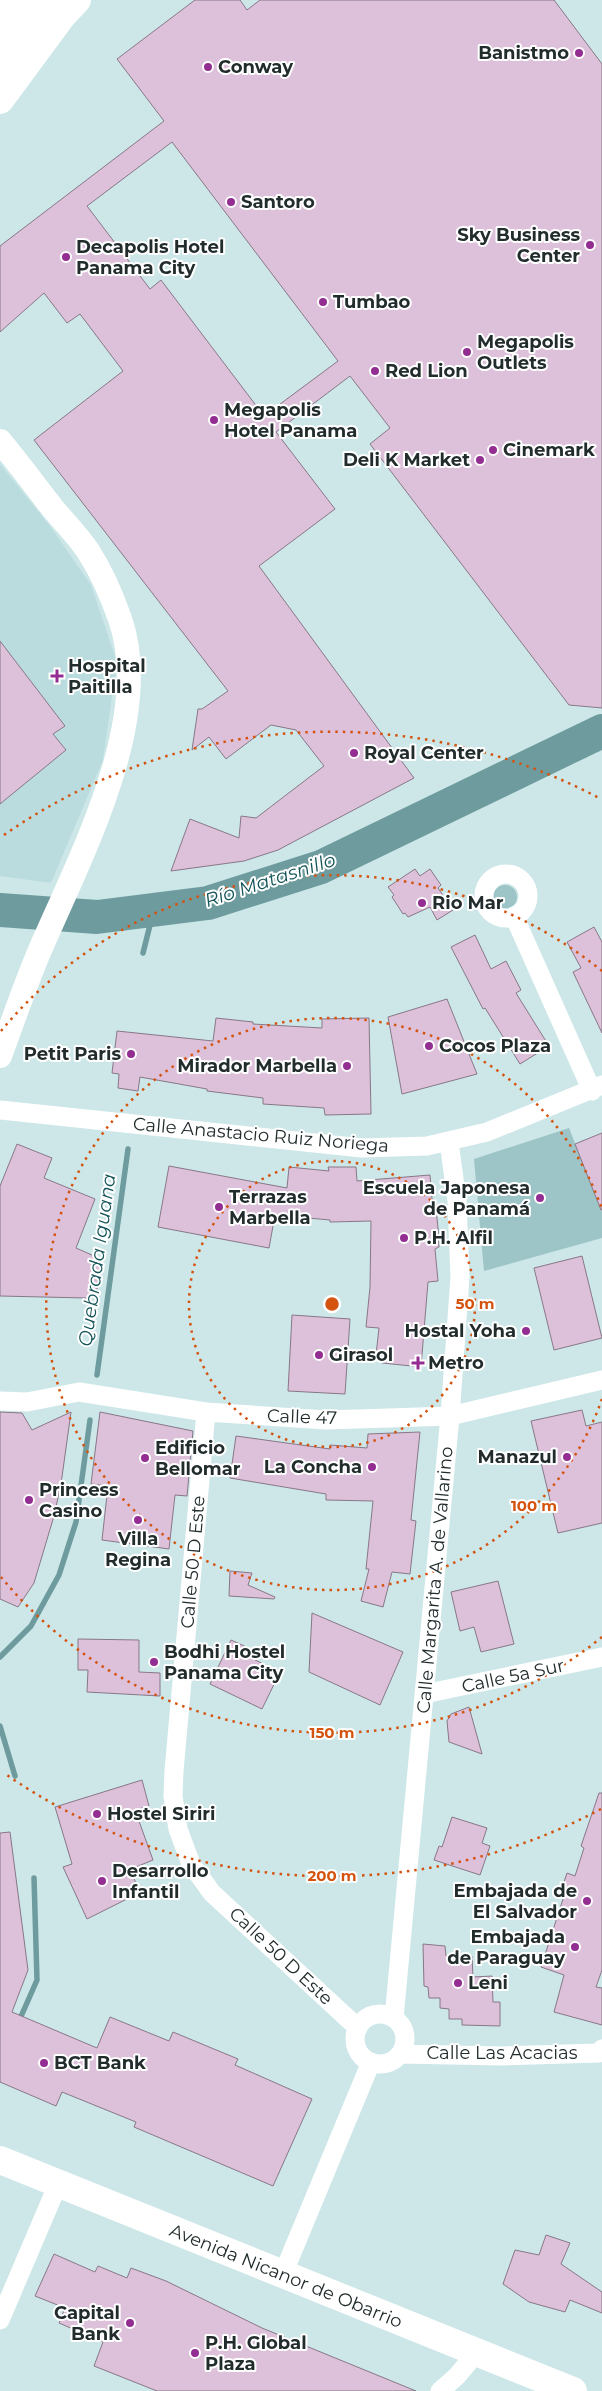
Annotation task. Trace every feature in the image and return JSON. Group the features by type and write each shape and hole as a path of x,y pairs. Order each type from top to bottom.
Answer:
{"main road":[{"path":"0,10 8,0"},
{"path":"0,30 30,0"},
{"path":"0,49 30,0"},
{"path":"0,63 51,0"},
{"path":"0,100 62,16 77,0"},
{"name":"Avenida Nicanor de Obarrio","path":"0,2160 573,2391"}],"street":[{"path":"0,441 87,550 106,584 121,620 129,676 120,746 88,841 39,952 0,1056"},
{"path":"514,916 597,1088"},
{"name":"Calle Anastacio Ruiz Noriega","path":"0,1110 362,1148 427,1146 487,1132 597,1088"},
{"name":"Calle Margarita A. de Vallarino","path":"394,2018 450,1416 460,1276 457,1201 449,1142"},
{"name":"Calle 47","path":"0,1401 27,1402 79,1392 206,1412 326,1420 450,1416 602,1380"},
{"name":"Calle 50 D Este","path":"206,1412 174,1771 173,1796 178,1829 190,1864 212,1893 358,2028"},
{"name":"Calle 5a Sur","path":"424,1694 602,1658"},
{"path":"378,2014 394,2018 404,2031 405,2039 400,2054 387,2063 371,2062 358,2052 356,2044 358,2028 370,2016 378,2014"},
{"name":"Calle Las Acacias","path":"400,2054 501,2056 601,2054"},
{"path":"283,2274 371,2062"},
{"path":"0,2320 58,2184"},
{"path":"440,2391 457,2376 477,2352"}],"shaded area":[{"name":"Hospital Paitilla","path":"0,464 50,526 91,585 117,662 103,760 51,883 0,876"},
{"path":"505,885 514,888 517,897 514,906 505,909 496,906 493,897 496,888"},
{"name":"Escuela Japonesa de Panamá","path":"569,1128 602,1212 602,1238 484,1271 474,1159"}],"building":[{"name":"Megapolis Outlets","path":"195,0 240,0 247,10 260,0 554,0 602,64 602,708 569,705 370,444 390,428 350,376 276,432 335,509 259,566 414,778 278,850 244,861 171,871 190,819 239,838 241,816 256,818 324,766 296,730 271,725 226,759 209,737 192,750 198,709 202,709 228,691 34,440 123,371 80,314 67,323 44,293 0,332 0,246 164,121 117,59","holes":["172,142 338,361 264,416 161,280 150,289 87,206"]},
{"path":"0,641 65,726 53,734 66,750 0,804"},
{"name":"Rio Mar","path":"415,869 420,876 430,869 441,885 438,888 453,910 437,920 430,907 408,917 405,913 403,914 388,887"},
{"path":"594,927 602,942 602,1033 573,972 581,968 567,942"},
{"path":"475,935 491,969 506,961 521,990 516,993 549,1046 520,1064 485,1008 483,1009 451,947"},
{"name":"Cocos Plaza","path":"447,999 477,1074 402,1094 388,1017"},
{"path":"216,1018 253,1022 253,1024 322,1028 322,1019 369,1018 371,1114 325,1115 324,1108 263,1104 263,1098 207,1091 207,1089 140,1077 138,1091 118,1088 119,1074 112,1073 117,1031 213,1041"},
{"path":"602,1133 602,1210 601,1210 575,1144"},
{"path":"17,1144 52,1158 44,1178 95,1199 76,1248 101,1259 97,1289 86,1298 0,1296 0,1186"},
{"path":"169,1166 287,1188 289,1167 329,1171 328,1167 356,1167 357,1181 430,1175 432,1199 435,1200 438,1228 439,1247 435,1249 438,1281 428,1282 421,1367 382,1363 383,1355 376,1355 379,1328 366,1327 370,1287 371,1221 330,1222 330,1220 275,1215 269,1248 158,1227"},
{"path":"582,1256 602,1338 554,1350 534,1268"},
{"name":"Girasol","path":"292,1315 350,1319 345,1394 288,1391"},
{"name":"Manazul","path":"582,1410 586,1426 602,1422 602,1523 558,1533 531,1421"},
{"name":"Princess Casino","path":"0,1412 22,1413 32,1430 71,1412 61,1484 54,1516 34,1583 18,1607 0,1599"},
{"name":"Edificio Bellomar","path":"100,1412 193,1431 187,1496 175,1495 169,1549 102,1540 108,1486 91,1484"},
{"path":"420,1432 411,1520 416,1521 410,1574 392,1572 383,1607 361,1601 369,1569 366,1569 373,1501 326,1500 326,1494 230,1478 236,1436 330,1449 330,1445 367,1448 368,1434"},
{"path":"230,1571 252,1573 248,1585 275,1597 274,1599 229,1596"},
{"path":"498,1581 514,1644 481,1652 474,1627 460,1631 451,1592"},
{"path":"312,1613 403,1652 380,1705 309,1672"},
{"path":"78,1639 139,1640 139,1672 160,1673 160,1696 87,1692 88,1670 78,1670"},
{"path":"231,1640 251,1649 247,1656 280,1672 262,1709 210,1684"},
{"path":"469,1707 482,1754 449,1742 447,1721 451,1714"},
{"path":"142,1780 149,1806 135,1810 153,1860 131,1869 139,1893 87,1919 63,1867 72,1864 55,1807"},
{"path":"599,1793 602,1793 602,1970 596,1987 602,1988 602,2025 554,2012 564,1975 541,1967 565,1893 561,1891 567,1873 575,1876 584,1848 581,1846"},
{"path":"452,1817 487,1828 482,1843 490,1846 480,1875 434,1860 439,1846 442,1847"},
{"path":"10,1832 28,1970 12,2012 97,2048 110,2017 169,2041 173,2032 238,2059 235,2065 312,2099 273,2186 134,2127 136,2122 62,2092 56,2106 0,2082 0,1833"},
{"name":"Leni","path":"423,1944 445,1946 446,1956 472,1956 473,1977 492,1976 493,2002 500,2002 500,2026 462,2025 462,2019 449,2019 449,2009 440,2008 440,1998 429,1998 428,1987 424,1986"},
{"path":"546,2235 570,2243 561,2264 602,2292 602,2313 570,2300 565,2312 529,2302 503,2284 515,2250 539,2255"},
{"path":"54,2254 95,2272 98,2266 127,2278 131,2268 166,2281 262,2328 416,2391 157,2391 94,2366 103,2342 59,2323 65,2308 35,2296"}],"waterway":[{"name":"Río Matasnillo","path":"0,910 97,917 208,903 321,867 602,731"},
{"name":"Quebrada Iguana","path":"143,953 154,909"},
{"name":"Quebrada Iguana","path":"97,1375 128,1149"},
{"name":"Quebrada Iguana","path":"0,1657 31,1626 59,1575 76,1522 90,1420"},
{"name":"Quebrada Iguana","path":"0,1726 15,1776"},
{"name":"Quebrada Iguana","path":"19,2021 37,1980 34,1878"}],"place":[{"name":"Banistmo","path":"579,53"},
{"name":"Conway","path":"208,67"},
{"name":"Santoro","path":"231,202"},
{"name":"Sky Business Center","path":"590,245"},
{"name":"Decapolis Hotel Panama City","path":"66,257"},
{"name":"Tumbao","path":"323,302"},
{"name":"Megapolis Outlets","path":"467,352"},
{"name":"Red Lion","path":"375,371"},
{"name":"Megapolis Hotel Panama","path":"214,420"},
{"name":"Cinemark","path":"493,450"},
{"name":"Deli K Market","path":"480,460"},
{"name":"Hospital Paitilla","path":"57,676"},
{"name":"Royal Center","path":"354,753"},
{"name":"Rio Mar","path":"422,903"},
{"name":"Cocos Plaza","path":"429,1046"},
{"name":"Petit Paris","path":"131,1054"},
{"name":"Mirador Marbella","path":"347,1066"},
{"name":"Escuela Japonesa de Panamá","path":"540,1198"},
{"name":"Terrazas Marbella","path":"219,1207"},
{"name":"P.H. Alfil","path":"404,1238"},
{"name":"Hostal Yoha","path":"526,1331"},
{"name":"Girasol","path":"319,1355"},
{"name":"Metro","path":"418,1363"},
{"name":"Manazul","path":"567,1457"},
{"name":"Edificio Bellomar","path":"145,1458"},
{"name":"La Concha","path":"372,1467"},
{"name":"Princess Casino","path":"29,1500"},
{"name":"Villa Regina","path":"138,1520"},
{"name":"Bodhi Hostel Panama City","path":"154,1662"},
{"name":"Hostel Siriri","path":"97,1814"},
{"name":"Desarrollo Infantil","path":"102,1881"},
{"name":"Embajada de El Salvador","path":"587,1901"},
{"name":"Embajada de Paraguay","path":"575,1947"},
{"name":"Leni","path":"458,1983"},
{"name":"BCT Bank","path":"44,2063"},
{"name":"Capital Bank","path":"130,2323"},
{"name":"P.H. Global Plaza","path":"195,2353"}]}
